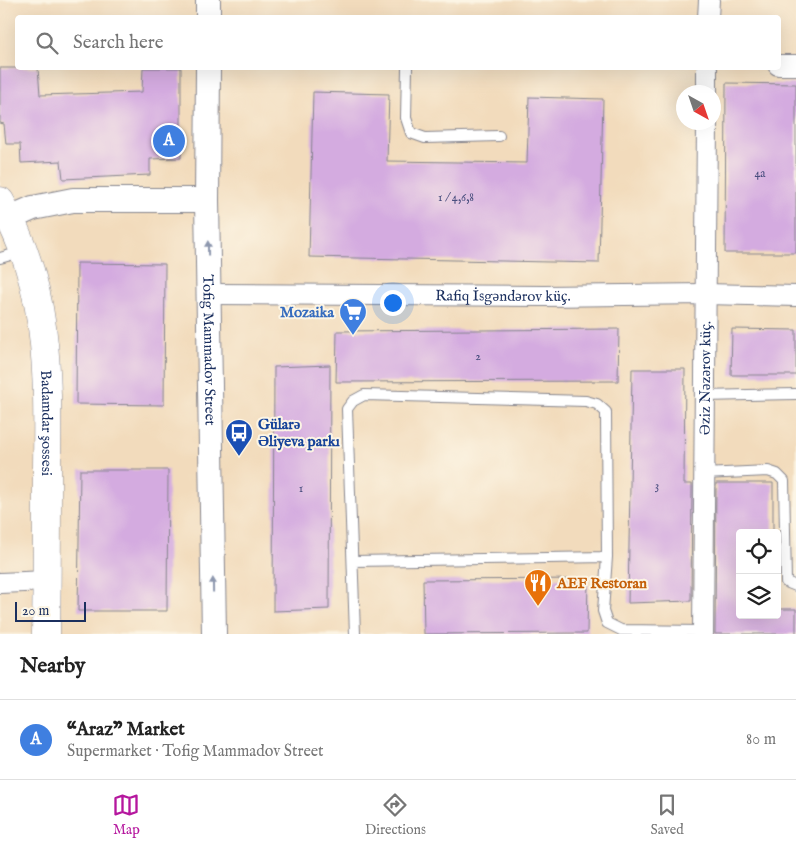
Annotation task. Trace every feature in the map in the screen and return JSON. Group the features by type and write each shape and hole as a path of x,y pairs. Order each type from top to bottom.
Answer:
{"main road":[{"name":"Badamdar şossesi","path":"5,209 7,256 30,338 34,392 38,581 46,634"},
{"name":"Badamdar şossesi","path":"5,209 26,253 34,283 44,340 48,391 38,581 28,634"}],"street":[{"path":"208,0 208,15"},
{"path":"708,0 708,15"},
{"path":"781,65 796,66"},
{"name":"Tofig Mammadov Street","path":"208,70 214,634"},
{"path":"707,70 707,85"},
{"name":"Əziz Nəzərov küç.","path":"703,633 706,130"},
{"path":"5,209 33,208 72,200 208,200"},
{"name":"Rafiq İsgəndərov küç.","path":"209,294 544,296 705,294 796,296"},
{"path":"0,583 38,581"}],"lane":[{"path":"407,70 406,118 411,133 424,138 500,136"},
{"path":"355,634 347,410 353,401 364,394 586,401 597,404 606,412 607,557 604,611 607,623 621,630 703,633"},
{"path":"704,396 796,394"},
{"path":"704,474 768,471 777,474 784,481 786,582 796,586"},
{"path":"353,561 607,557"}],"building":[{"path":"0,68 38,70 40,95 142,92 143,70 181,70 181,158 150,159 150,175 63,179 61,161 21,163 20,144 6,144 4,124 0,123"},
{"path":"726,83 796,84 796,253 725,253"},
{"path":"313,92 389,94 387,161 527,163 529,97 603,99 599,263 309,257"},
{"path":"77,263 165,264 164,405 76,404"},
{"path":"619,329 618,381 336,382 337,331"},
{"path":"732,329 796,330 796,375 731,375"},
{"path":"330,365 329,609 273,611 274,367"},
{"path":"632,369 685,369 684,484 692,484 691,601 628,603"},
{"path":"80,470 168,470 167,611 78,611"},
{"path":"716,483 773,483 773,529 736,529 736,619 781,619 781,609 796,609 796,634 715,634"},
{"path":"588,579 587,633 424,634 423,580"}],"place":[{"name":"“Araz” Market","path":"169,141"},
{"name":"Mozaika","path":"353,336"},
{"name":"Gülarə Əliyeva parkı","path":"239,457"},
{"name":"AEF Restoran","path":"538,607"}]}
